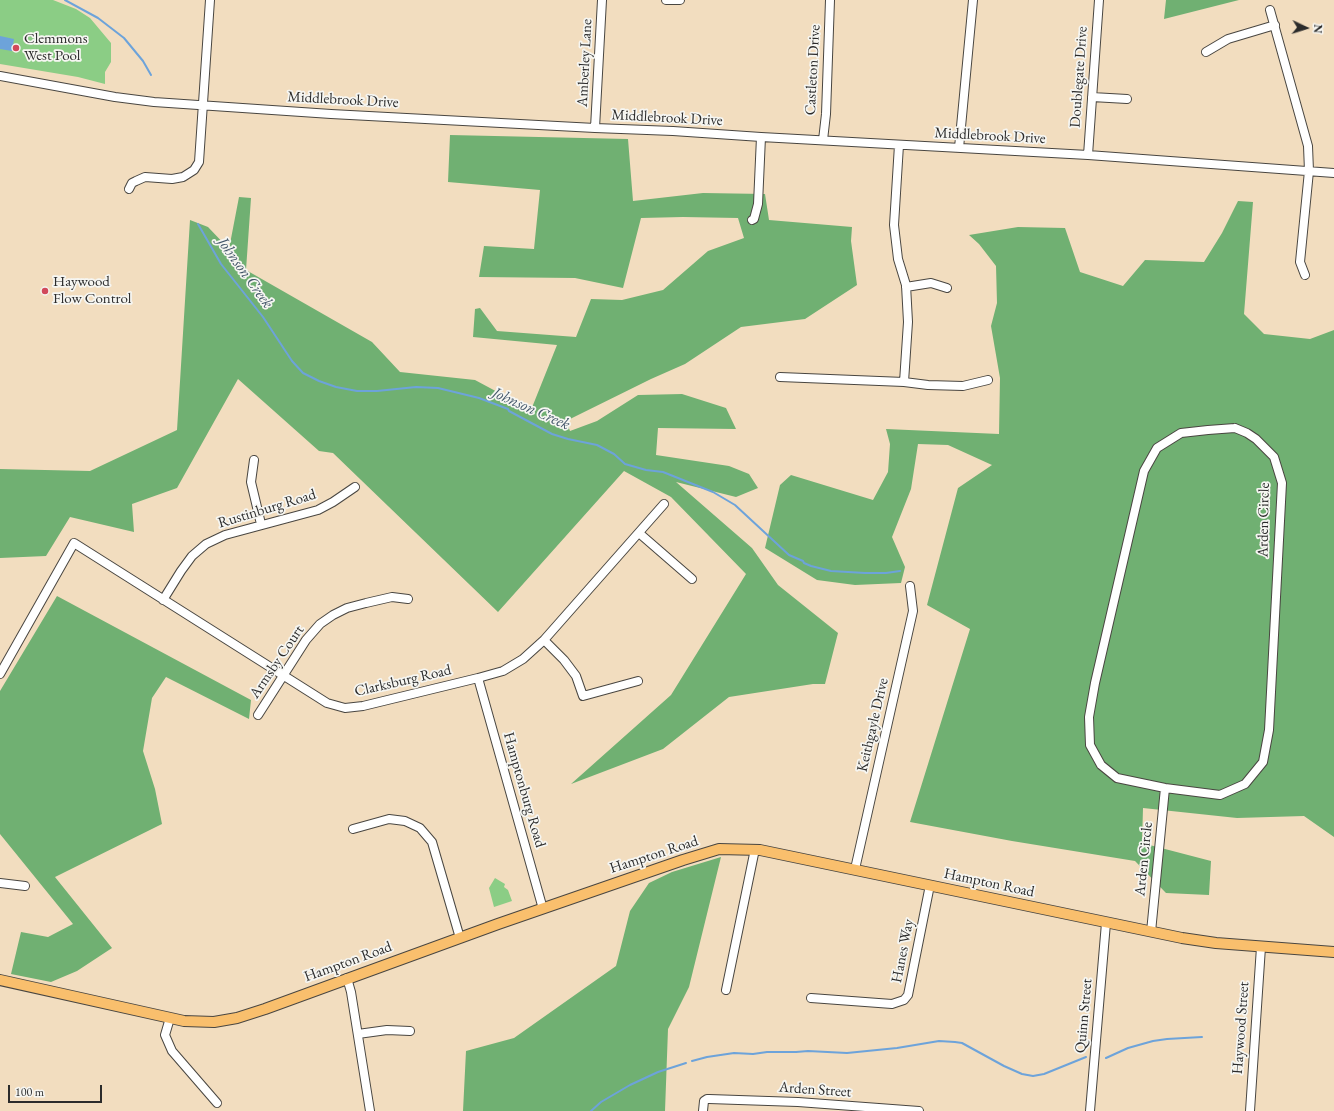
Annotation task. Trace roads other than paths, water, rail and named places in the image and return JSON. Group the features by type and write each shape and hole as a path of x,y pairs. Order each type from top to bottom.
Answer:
{"main road":[{"name":"Hampton Road","path":"0,980 184,1021 214,1022 237,1018 265,1009 347,978 696,856 720,850 755,849 1151,932 1216,943 1334,952"}],"street":[{"path":"129,189 132,183 145,177 179,178 188,175 194,170 200,158 210,0"},
{"name":"Amberley Lane","path":"595,128 602,0"},
{"path":"666,0 680,0"},
{"name":"Castleton Drive","path":"823,140 826,114 830,0"},
{"path":"959,148 973,0"},
{"name":"Doublegate Drive","path":"1088,155 1099,0"},
{"path":"1270,10 1308,146 1309,171 1300,262 1305,276"},
{"path":"1206,52 1228,39 1275,25"},
{"name":"Middlebrook Drive","path":"0,76 137,101 595,128 672,130 760,137 1088,155 1334,173"},
{"path":"1092,96 1127,99"},
{"path":"752,220 754,219 758,204 760,137"},
{"path":"899,145 894,225 898,259 906,287 908,322 904,382"},
{"path":"906,287 931,284 947,288"},
{"path":"780,377 963,386 988,380"},
{"name":"Arden Circle","path":"1235,428 1256,439 1274,457 1282,484 1268,730 1263,762 1245,784 1220,795 1164,788 1117,778 1101,765 1090,745 1089,718 1095,683 1144,471 1157,448 1181,433 1235,428"},
{"path":"254,460 251,482 261,524"},
{"name":"Rustinburg Road","path":"163,600 192,556 206,544 225,535 261,524 318,510 355,487"},
{"name":"Clarksburg Road","path":"0,674 74,543 327,703 345,708 363,706 478,678 503,670 523,659 544,640 664,504"},
{"path":"639,533 692,579"},
{"name":"Keithgayle Drive","path":"855,869 913,611 910,586"},
{"name":"Armsby Court","path":"258,715 306,640 320,624 347,608 392,597 408,600"},
{"path":"544,640 564,660 576,676 583,696 638,680"},
{"name":"Hamptonburg Road","path":"478,678 543,909"},
{"name":"Arden Circle","path":"1151,932 1164,788"},
{"path":"353,829 390,819 405,821 420,828 432,842 460,938"},
{"path":"726,990 755,849"},
{"path":"0,883 25,886"},
{"name":"Hanes Way","path":"812,998 892,1004 904,1000 908,995 930,886"},
{"name":"Quinn Street","path":"1090,1111 1106,923"},
{"name":"Haywood Street","path":"1250,1111 1260,947"},
{"path":"347,978 351,992 370,1111"},
{"path":"170,1018 165,1035 172,1051 217,1103"},
{"path":"358,1034 387,1030 410,1031"},
{"name":"Arden Street","path":"704,1111 704,1101 706,1099 798,1102 919,1111"}],"water":[{"path":"0,36 14,39 12,51 0,49"}],"waterway":[{"name":"Johnson Creek","path":"65,0 98,18 124,38 143,61 151,75"},
{"name":"Johnson Creek","path":"198,224 221,264 263,317 292,361 303,373 319,381 336,387 357,391 377,391 416,387 438,388 479,398 508,409 509,411 552,434 597,445 614,454 625,464 646,470 663,472 713,492 735,505 789,555 811,566 831,571 865,573 900,571"},
{"path":"1106,1058 1128,1048 1153,1041 1202,1037"},
{"path":"692,1061 734,1053 753,1054 767,1052 808,1051 847,1053 897,1048 939,1041 962,1043 1004,1066 1022,1074 1033,1076 1044,1074 1086,1057"},
{"path":"591,1111 601,1102 630,1085 658,1072 686,1063"}],"place":[{"name":"Clemmons West Pool","path":"16,48"},
{"name":"Haywood Flow Control","path":"45,291"}]}
